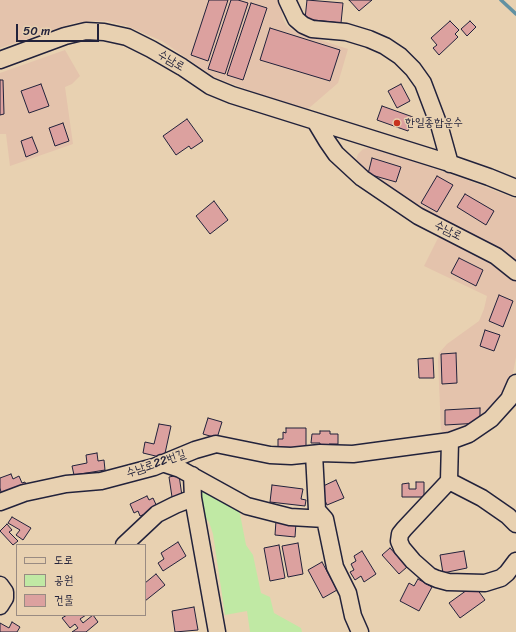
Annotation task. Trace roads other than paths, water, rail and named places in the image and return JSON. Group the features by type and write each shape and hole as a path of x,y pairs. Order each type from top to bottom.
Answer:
{"street":[{"path":"292,2 296,19 303,25 312,29 346,32 369,39 385,46 400,56 414,69 423,83 440,128 450,164"},
{"name":"수남로","path":"0,60 65,36 86,31 104,32 127,37 182,67 210,86 232,95 450,164 516,188"},
{"name":"수남로","path":"315,121 336,154 362,178 418,216 496,256 516,272"},
{"name":"수남로22번길","path":"0,502 24,494 66,484 102,481 154,467 195,450 216,444 270,455 291,456 314,454 353,454 450,441 468,434 491,419 509,400 516,383"},
{"path":"450,441 450,481 400,534 402,548 412,561 430,576 448,582 485,583 500,578 507,573 516,561"},
{"path":"314,454 317,510 325,519 334,566 348,593 353,616 360,632"},
{"path":"162,463 192,475 247,506 290,517 325,519"},
{"path":"192,475 193,498 217,632"},
{"path":"450,481 482,498 508,516 516,524"},
{"path":"125,544 157,514 193,498"},
{"path":"0,585 5,592 0,606"}],"waterway":[{"path":"501,0 516,14"}],"place":[{"name":"한일종합운수","path":"397,123"}]}
